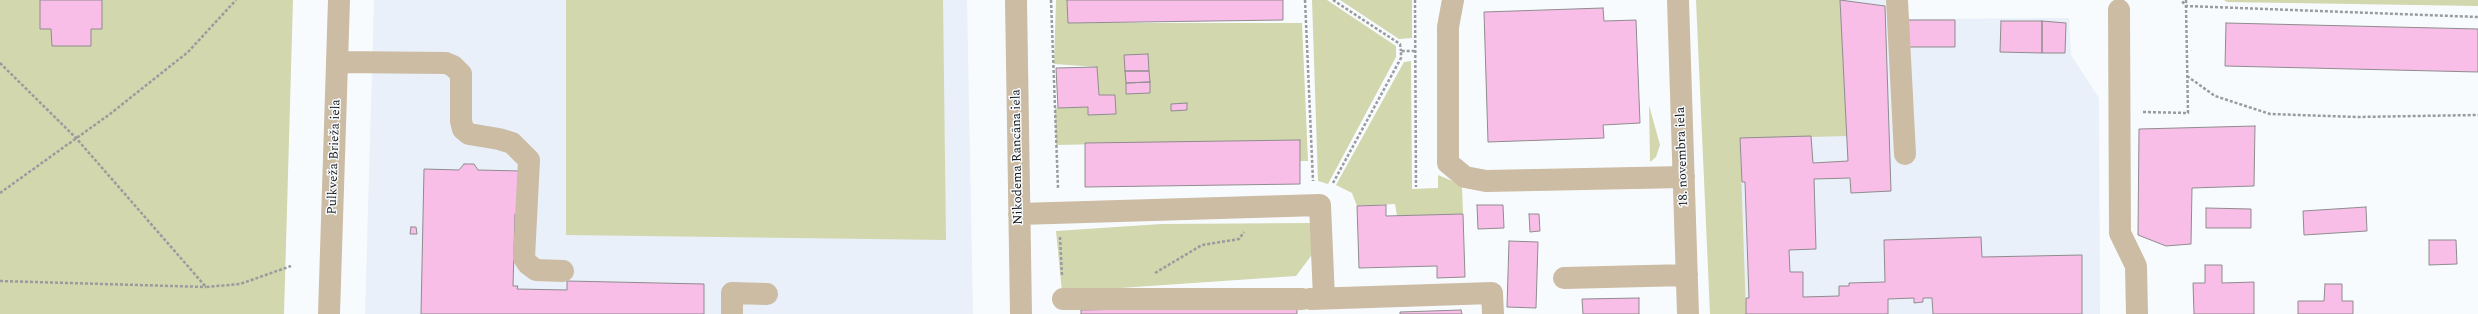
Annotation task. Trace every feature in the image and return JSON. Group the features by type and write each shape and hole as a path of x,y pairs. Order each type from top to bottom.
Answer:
{"street":[{"name":"Pulkveža Brieža iela","path":"329,314 339,0"},
{"name":"Nikodema Rancāna iela","path":"1016,0 1021,314"},
{"path":"1454,0 1448,27 1448,163 1465,177 1486,181 1684,177"},
{"name":"18. novembra iela","path":"1678,0 1688,314"},
{"path":"1897,0 1905,154"},
{"path":"2119,10 2120,233 2136,266 2137,314"},
{"path":"338,62 446,63 457,70 461,74 460,121 463,129 469,134 481,138 499,139 512,143 528,160 524,258 528,264 536,270 563,272"},
{"path":"1019,214 1320,205 1324,298"},
{"path":"1564,278 1687,275"},
{"path":"732,314 732,293 767,294"},
{"path":"1063,299 1302,306 1324,298 1492,293 1493,314"}],"path":[{"path":"0,194 188,52 236,0"},
{"path":"1051,0 1063,299"},
{"path":"1305,0 1313,181 1320,205"},
{"path":"1320,205 1401,58 1400,44 1333,0"},
{"path":"1415,0 1416,187"},
{"path":"2180,0 2186,6 2478,17"},
{"path":"2120,112 2188,113 2186,0"},
{"path":"1401,51 1415,50"},
{"path":"0,63 76,138 206,287"},
{"path":"2187,76 2216,96 2270,114 2358,117 2478,115"},
{"path":"1152,275 1202,245 1239,239 1264,207"},
{"path":"0,281 206,287 240,284 291,266"}],"shaded area":[{"path":"374,0 967,0 973,314 365,314"},
{"path":"1721,0 1889,0 1889,19 2069,18 2071,55 2099,98 2100,314 1732,314"}],"green space":[{"path":"0,0 293,0 284,314 0,314"},
{"path":"566,0 943,0 946,240 566,235"},
{"path":"1056,0 1067,0 1068,23 1302,23 1308,161 1300,161 1299,140 1056,145 1055,108 1088,107 1089,115 1116,114 1115,95 1099,95 1097,67 1054,64"},
{"path":"1312,0 1327,0 1396,46 1396,57 1328,184 1318,181"},
{"path":"1340,0 1412,0 1412,38 1399,39"},
{"path":"1696,0 1840,0 1847,136 1740,139 1746,314 1710,314"},
{"path":"2224,0 2478,0 2478,6 2227,2"},
{"path":"1411,61 1412,189 1438,188 1438,175 1462,185 1463,214 1397,216 1395,204 1357,206 1352,193 1336,185 1404,62"},
{"path":"1649,105 1660,145 1656,157 1650,162"},
{"path":"1310,223 1314,252 1296,276 1062,292 1056,231 1161,224"}],"building":[{"path":"40,0 102,0 102,29 91,29 91,46 52,46 51,29 40,29"},
{"path":"1067,0 1283,0 1283,20 1068,23"},
{"path":"1840,0 1885,6 1891,191 1851,193 1850,178 1814,179 1816,249 1789,250 1790,272 1803,272 1803,297 1839,296 1839,286 1849,286 1849,283 1885,282 1884,240 1981,237 1982,257 2082,255 2082,314 1933,314 1932,298 1923,298 1923,302 1914,303 1914,298 1888,299 1888,314 1746,314 1746,298 1749,298 1745,182 1742,182 1740,138 1811,136 1813,163 1848,161"},
{"path":"1603,8 1604,21 1636,20 1640,123 1603,125 1604,138 1488,142 1484,12"},
{"path":"1905,20 1955,20 1955,47 1904,47"},
{"path":"2001,21 2042,21 2042,53 2000,52"},
{"path":"2042,21 2066,23 2065,53 2042,53"},
{"path":"2226,23 2478,29 2478,72 2225,66"},
{"path":"1148,54 1149,71 1125,71 1124,55"},
{"path":"1097,67 1099,95 1115,95 1116,114 1088,115 1088,107 1058,108 1056,68"},
{"path":"1125,71 1149,71 1150,82 1126,83"},
{"path":"1150,82 1150,93 1126,94 1126,83"},
{"path":"1187,103 1187,110 1171,111 1171,104"},
{"path":"2255,126 2254,186 2192,188 2191,244 2166,246 2138,235 2139,129"},
{"path":"1300,140 1300,184 1085,187 1085,143"},
{"path":"464,164 474,164 478,170 520,171 519,214 515,214 513,286 518,286 517,289 567,290 567,281 704,284 704,314 421,314 424,169 459,170"},
{"path":"1386,205 1386,216 1463,214 1465,277 1437,278 1437,266 1359,268 1357,206"},
{"path":"1477,205 1503,205 1504,228 1478,229"},
{"path":"2366,207 2367,231 2304,235 2303,211"},
{"path":"2206,208 2251,209 2251,228 2206,228"},
{"path":"1529,214 1539,214 1540,231 1530,232"},
{"path":"411,227 416,227 417,234 410,234"},
{"path":"2429,240 2456,240 2457,264 2429,265"},
{"path":"1509,241 1538,242 1536,308 1507,307"},
{"path":"2205,265 2222,265 2222,283 2254,282 2254,314 2194,314 2193,283 2205,283"},
{"path":"2325,284 2342,284 2342,301 2353,301 2353,314 2298,314 2298,301 2324,301"},
{"path":"1639,298 1639,314 1583,314 1582,299"},
{"path":"1297,306 1297,314 1081,314 1081,310"},
{"path":"1461,310 1462,314 1400,314 1400,312"}]}
